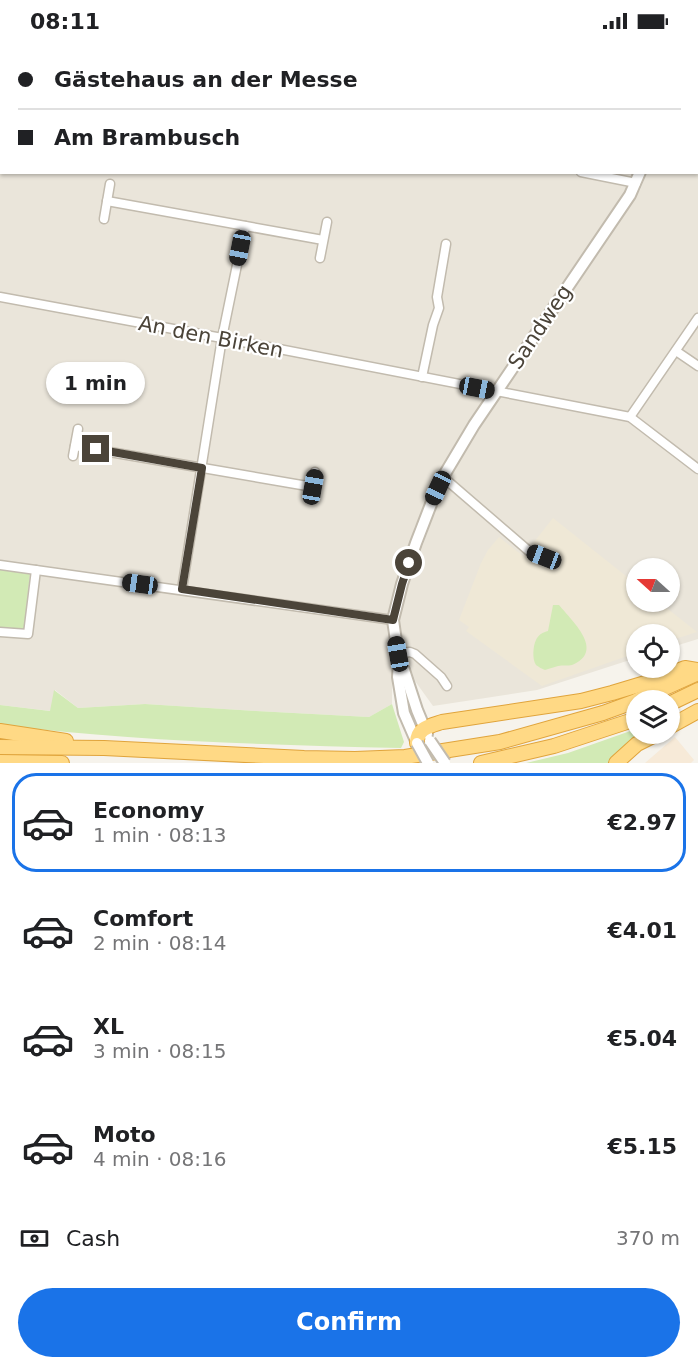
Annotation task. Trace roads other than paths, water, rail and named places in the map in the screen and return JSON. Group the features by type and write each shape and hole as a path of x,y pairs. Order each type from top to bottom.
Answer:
{"highway":[{"path":"423,742 417,736 424,728 442,722 580,701 652,681 685,668 698,671"},
{"path":"659,690 698,671"},
{"path":"680,699 698,690"},
{"path":"0,747 104,748 304,758 405,757 500,742 626,705"},
{"path":"680,721 698,711"},
{"path":"481,763 554,746 626,722"},
{"path":"0,731 104,748"},
{"path":"616,763 637,744"},
{"path":"0,762 62,763"}],"street":[{"path":"600,174 638,178"},
{"name":"Sandweg","path":"445,763 423,742 404,713 393,620 402,584 443,477 474,424 630,195 638,178"},
{"path":"104,219 110,184"},
{"path":"107,201 323,240"},
{"path":"320,258 327,222"},
{"path":"182,589 222,338 245,225"},
{"path":"422,377 439,308 437,297 446,244"},
{"name":"An den Birken","path":"0,297 630,417"},
{"path":"698,318 630,417 698,469"},
{"path":"676,351 698,366"},
{"path":"73,456 78,429"},
{"path":"75,446 313,487"},
{"path":"310,499 315,472"},
{"path":"443,477 530,552 544,557"},
{"path":"0,565 393,620"},
{"path":"0,632 28,634 36,570"},
{"path":"399,658 410,652 415,654 441,677 447,686"},
{"name":"Sandweg","path":"399,658 424,728"},
{"name":"Sandweg","path":"423,742 428,763"}]}
